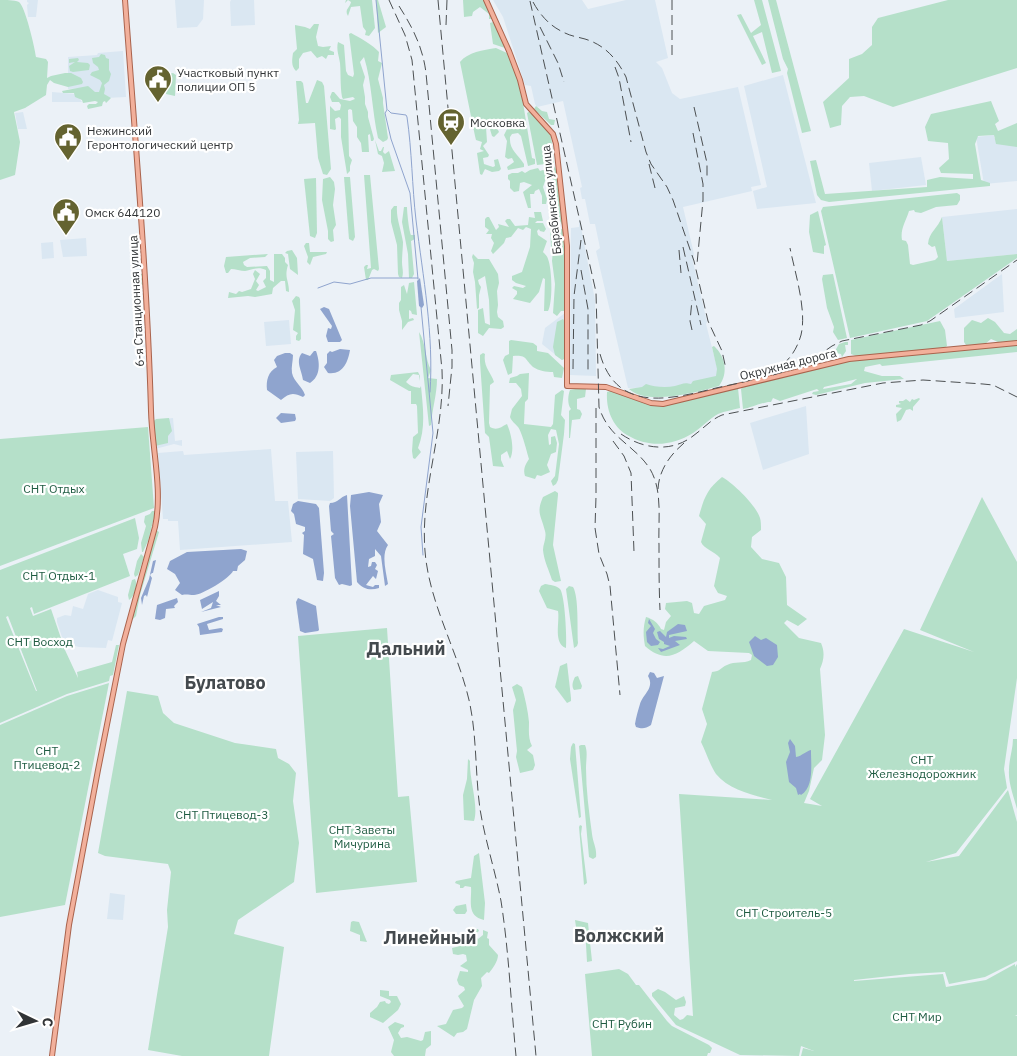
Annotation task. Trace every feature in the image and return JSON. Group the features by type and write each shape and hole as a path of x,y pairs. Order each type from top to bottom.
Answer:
{"main road":[{"name":"6-я Станционная улица","path":"52,1056 73,900 123,644 156,520 158,499 152,422 140,186 126,0"},
{"name":"Барабинская улица","path":"486,0 498,24 517,72 526,104 553,134 556,144 567,246 567,386"},
{"name":"Окружная дорога","path":"567,386 606,387 651,403 663,404 849,360 1017,343"}],"shaded area":[{"path":"27,0 38,0 36,17 28,17 27,5 29,3"},
{"path":"175,0 204,0 203,19 197,27 177,28"},
{"path":"231,0 254,0 255,25 231,26"},
{"path":"493,0 582,0 588,9 626,0 655,0 668,58 656,62 662,68 672,93 680,99 738,87 761,185 751,187 752,191 683,207 694,254 693,262 706,324 721,383 706,387 628,388 596,251 600,248 595,224 590,224 585,199 582,199 580,188 582,187 563,101 537,107 531,86 525,85 503,17"},
{"path":"123,51 126,97 87,99 86,88 68,89 68,57"},
{"path":"783,75 816,203 757,209 753,191 767,187 744,86"},
{"path":"52,92 76,94 82,102 52,102"},
{"path":"23,112 27,129 18,129 15,113"},
{"path":"994,135 994,138 1017,144 1017,181 984,184 976,137"},
{"path":"921,157 926,185 872,191 869,163"},
{"path":"1017,209 1017,254 947,261 942,217"},
{"path":"579,217 595,300 596,376 570,375 571,228 579,227"},
{"path":"86,238 87,256 63,257 60,240"},
{"path":"53,242 54,258 42,259 41,243"},
{"path":"1002,274 1004,312 955,318 954,309"},
{"path":"565,313 564,359 562,360 542,344 545,328"},
{"path":"289,320 291,344 266,346 264,322"},
{"path":"806,406 809,454 763,470 750,423"},
{"path":"173,418 175,441 182,440 182,446 174,444 155,449 154,420"},
{"path":"271,449 275,501 288,501 292,542 180,550 178,521 163,519 158,453 183,451 184,455"},
{"path":"333,451 334,498 330,501 298,499 296,452"},
{"path":"98,590 118,597 118,602 122,603 112,641 108,640 106,648 79,647 64,643 57,618 65,615 71,616 73,606 83,609 88,594"},
{"path":"110,893 125,895 123,920 107,919"}],"green space":[{"path":"0,0 17,1 21,5 36,57 46,59 48,62 47,78 71,73 81,78 83,82 82,84 68,87 50,80 47,85 46,95 25,108 14,112 20,142 15,175 0,180"},
{"path":"348,0 372,0 375,28 369,36 365,35 366,31 363,27 360,6 351,7 348,16 347,10 351,2"},
{"path":"376,0 378,0 386,27 378,33"},
{"path":"463,0 485,0 493,19 489,19 489,14 480,7 473,12 472,16 464,17"},
{"path":"754,0 762,0 781,71 772,73 762,32 753,36 766,63 762,65 737,15 741,14 751,33 761,25"},
{"path":"768,0 776,0 811,131 802,133 787,73 788,69 783,59"},
{"path":"948,0 1017,0 1017,68 893,107 864,96 850,97 842,106 841,125 830,128 823,102 849,78 849,59 862,54 872,45 872,27 878,18"},
{"path":"490,23 496,23 505,48 493,44"},
{"path":"314,24 319,24 316,37 318,46 331,46 329,50 334,52 334,55 328,55 326,59 322,56 317,58 311,51 303,53 299,59 299,68 296,71 292,60 293,53 297,49 295,25 310,29"},
{"path":"351,33 370,44 379,52 378,61 382,63 378,79 383,98 388,138 383,142 378,138 369,77 364,57 360,62 365,77 363,85 365,104 374,139 371,141 370,134 368,135 369,152 362,152 361,143 357,137 357,127 353,121 352,110 348,110 349,156 352,160 350,171 347,174 341,137 341,119 339,117 335,119 336,129 330,129 330,106 335,111 340,110 341,105 339,102 332,102 330,97 332,92 334,92 340,99 350,101 355,99 353,97 343,99 342,97 337,48 338,42 344,45 346,71 348,75 353,77 349,34"},
{"path":"496,48 507,53 520,84 532,158 535,159 535,164 528,166 521,136 518,133 512,134 510,137 511,145 524,164 524,167 508,170 507,167 514,162 512,158 508,159 505,157 507,141 504,135 509,125 504,121 497,128 499,132 494,137 489,126 486,127 487,142 483,146 489,155 483,158 484,164 493,167 495,166 494,160 498,159 501,169 492,172 485,169 482,175 480,174 477,153 484,151 480,149 482,142 476,140 460,62 471,54"},
{"path":"101,54 109,59 111,74 109,81 104,85 104,94 111,98 106,103 105,101 103,102 102,106 88,109 87,106 89,104 96,104 98,102 83,103 82,100 75,97 74,93 63,93 62,91 88,86 95,92 99,92 102,83 90,75 92,72 99,70 93,63 92,58 99,57"},
{"path":"78,58 77,62 90,65 89,70 70,71 69,66 75,62 69,63 69,59"},
{"path":"173,73 176,75 175,96 166,94 164,75"},
{"path":"317,80 322,82 324,86 331,169 327,175 323,174 318,158 315,123 298,124 296,81 303,83 306,103 308,103"},
{"path":"991,101 999,121 995,124 998,131 1017,123 1017,147 996,144 994,135 978,136 975,144 981,180 990,183 990,186 829,202 821,200 817,195 810,161 816,160 825,194 927,187 927,180 940,177 973,179 973,174 941,173 939,168 949,159 948,143 928,141 925,127 931,114"},
{"path":"536,106 542,111 547,112 549,119 555,120 554,125 551,125 534,109"},
{"path":"530,111 551,135 554,163 537,165 527,113"},
{"path":"375,140 379,151 384,147 383,152 385,154 389,151 395,171 382,172 384,163 382,156 378,154"},
{"path":"550,166 554,166 557,171 562,225 555,210 556,199 552,174 547,175 543,187 547,199 546,204 542,204 542,196 539,189 534,194 530,194 531,208 528,208 523,192 532,185 524,182 520,183 519,191 514,192 510,188 510,181 508,179 508,175 512,173 522,171 525,173 538,168 540,171 549,171"},
{"path":"364,175 370,175 379,269 378,271 372,270 368,280 366,280 364,267 368,265 367,269 371,268"},
{"path":"330,177 334,182 335,189 333,205 336,225 333,230 334,241 331,242 328,239 322,200 323,179"},
{"path":"344,177 350,177 355,237 353,241 349,239"},
{"path":"316,178 317,233 315,238 310,236 304,179"},
{"path":"957,193 960,195 960,200 957,205 936,207 921,213 914,210 909,211 903,229 902,240 906,241 908,245 910,264 935,260 938,257 935,246 932,247 928,244 930,236 942,217 947,261 1017,254 1017,258 927,321 850,338 821,211 823,207"},
{"path":"394,206 397,206 403,242 402,278 398,274 397,245 391,222 391,210"},
{"path":"404,207 407,207 411,235 415,235 415,239 411,241 414,274 412,278 409,278 408,254 402,222"},
{"path":"818,211 826,245 824,246 824,254 813,252 809,232 810,215"},
{"path":"534,212 541,212 543,221 535,223 543,223 546,229 544,232 539,229 537,231 538,235 547,241 543,252 548,258 551,277 551,300 548,311 544,311 545,279 543,278 539,292 530,303 513,299 517,294 517,291 512,288 514,286 523,288 526,286 516,283 512,280 512,276 522,272 530,247 531,229 526,227 523,230 518,228 511,237 506,238 504,243 493,254 491,251 494,243 491,238 492,234 486,234 489,230 485,227 485,219 487,217 489,217 496,230 499,227 498,224 509,227 505,221 507,219 510,219 515,226 528,225 529,217 535,218"},
{"path":"550,226 558,245 557,233 561,229 565,230 565,311 561,311 557,316 553,313 555,284"},
{"path":"306,243 309,243 310,252 327,252 326,254 313,257 310,265 307,262 308,257 304,246"},
{"path":"292,250 297,258 298,275 290,269 288,254 285,253"},
{"path":"268,254 265,257 250,258 243,262 244,265 247,267 267,266 270,271 270,280 274,282 274,254 282,254 288,265 289,292 286,291 285,281 281,281 273,288 272,294 228,298 229,292 236,294 239,291 251,289 255,279 253,274 255,270 260,274 256,281 259,285 256,290 258,291 266,287 263,281 266,278 266,270 257,268 245,271 231,269 226,273 224,266 226,257"},
{"path":"473,254 478,259 489,259 498,274 497,312 498,317 503,321 504,327 501,329 489,328 483,336 478,333 478,310 483,308 485,323 490,325 489,300 485,276 478,280 481,287 479,308 477,309"},
{"path":"142,274 143,285 132,285 131,275"},
{"path":"833,274 847,338 838,340 833,332 834,327 827,308 822,279 823,275"},
{"path":"414,282 417,315 412,314 409,310 409,319 413,318 414,320 408,322 402,330 399,310 401,287 404,285 407,294 409,283"},
{"path":"296,296 300,299 301,339 299,341 296,340 298,333 293,330 295,310 292,301"},
{"path":"988,318 995,322 1004,333 1010,334 1017,329 1017,341 998,342 991,339 985,344 966,345 964,342 964,328 972,320 981,323"},
{"path":"563,319 565,322 564,359 562,360 555,355 553,347 557,322"},
{"path":"940,321 945,330 947,346 944,348 856,356 851,354 851,340"},
{"path":"419,332 431,370 428,378 437,379 431,425 429,426"},
{"path":"509,341 533,343 537,346 537,351 548,353 564,368 562,378 554,377 553,372 533,367 521,356 513,356 512,373 508,375 503,360 509,354"},
{"path":"848,342 848,345 845,345 846,351 842,357 841,354 835,351 839,344"},
{"path":"1017,344 1017,352 882,366 880,364 865,367 864,371 882,376 900,376 904,379 865,383 816,395 812,394 819,391 817,389 780,401 773,398 771,402 743,409 741,389 743,387 850,361","holes":["857,379 851,384 823,389 824,387"]},
{"path":"714,346 721,355 725,370 719,386 686,394 660,397 648,397 637,394 629,389 642,387 646,384 664,387 685,383 691,384 693,381 716,376 717,369 712,347"},
{"path":"485,354 486,366 494,382 490,385 490,427 497,429 507,424 511,437 512,451 510,459 507,451 501,455 504,467 493,466 489,437 485,433 480,362 480,355"},
{"path":"418,372 420,376 420,381 419,375 413,374 406,382 414,387 420,388 421,386 423,425 418,448 421,452 415,459 413,458 412,451 413,437 418,433 417,406 416,404 411,404 411,391 390,380 391,375"},
{"path":"529,373 528,399 525,402 524,424 551,427 553,424 555,395 562,390 564,391 561,415 565,420 564,434 558,480 553,486 551,481 555,476 559,444 556,430 551,429 548,435 549,445 551,444 551,437 555,436 557,443 556,452 551,454 547,465 550,472 541,476 537,475 535,479 525,476 524,471 529,459 520,430 510,417 512,409 522,396 521,389 516,383 509,383 510,378"},
{"path":"738,388 740,408 718,414 693,433 669,443 652,444 627,435 617,427 608,405 607,392 613,390 635,400 658,406"},
{"path":"586,389 585,397 577,399 577,409 582,414 580,419 572,420 569,438 569,411 571,409 568,402 569,392 570,390"},
{"path":"919,398 913,407 913,411 910,409 906,410 901,420 897,422 896,414 902,408 896,407 896,405 901,404 899,401 906,399 910,402 912,399"},
{"path":"169,418 172,431 168,436 168,443 155,446 153,422 156,419"},
{"name":"СНТ Отдых","path":"148,427 154,508 0,566 0,439"},
{"path":"722,477 744,495 758,513 761,530 752,537 751,547 762,559 779,563 786,577 787,605 807,619 798,626 787,620 784,623 799,638 821,643 823,650 820,669 825,735 822,760 814,768 809,791 804,803 822,806 810,799 904,629 974,652 920,630 982,497 1017,562 1017,678 1004,769 1007,788 956,853 926,862 959,856 1008,790 1017,822 1017,961 985,977 949,984 945,972 909,974 854,981 943,974 946,987 986,980 1015,964 1015,967 1017,964 1017,1015 1015,1015 1017,1016 1017,1056 801,1056 803,1048 814,1051 801,1046 799,1056 740,1055 676,1025 652,996 652,993 658,989 676,1000 684,996 685,1006 675,1008 674,1015 680,1020 687,1015 693,1016 679,794 772,800 734,788 721,780 716,774 701,742 707,724 702,709 712,672 730,664 751,660 752,655 749,653 708,651 694,641 676,654 664,656 652,651 645,646 644,642 646,617 655,621 664,630 666,622 671,616 665,609 666,603 687,601 692,603 694,613 699,614 704,606 725,600 727,596 718,593 714,586 720,558 701,542 706,524 699,516 707,494"},
{"path":"555,491 558,495 553,545 561,581 555,582 552,580 545,562 543,548 545,534 540,511 543,497"},
{"path":"155,511 155,514 148,541 142,552 141,543 146,526 144,522 145,516"},
{"name":"СНТ Отдых-1","path":"135,518 139,538 137,549 123,554 130,576 34,614 32,607 30,608 33,616 51,609 65,650 78,678 77,672 112,662 116,645 119,645 113,675 110,676 109,681 67,694 0,723 0,570","holes":["8,616 37,691 6,617"]},
{"path":"156,530 159,532 140,595 136,616 132,620"},
{"path":"141,554 144,557 138,575 135,577 137,561"},
{"path":"135,579 135,590 129,600 128,595 132,580"},
{"path":"545,584 557,587 562,593 566,648 558,637 558,611 547,608 539,591 541,586"},
{"path":"569,586 573,587 577,605 578,643 574,648 566,589"},
{"name":"СНТ Заветы Мичурина","path":"387,628 398,797 409,796 417,882 316,893 298,636"},
{"path":"567,663 571,701 567,703 555,687 560,666"},
{"path":"578,676 582,686 581,689 574,690 573,682 575,677"},
{"name":"СНТ Птицевод-2","path":"109,683 65,905 0,917 0,725 67,696"},
{"path":"517,684 522,687 529,722 529,737 532,746 527,750 533,755 535,765 533,770 520,773 516,757 513,710 516,700 512,687"},
{"name":"СНТ Птицевод-3","path":"127,691 158,696 163,713 174,723 235,743 276,749 278,758 289,764 296,773 293,801 299,843 294,882 238,920 234,934 284,947 269,1056 182,1056 148,1050 168,927 167,910 171,872 168,864 105,856 98,853"},
{"path":"1013,739 1017,739 1017,809 1009,775"},
{"path":"573,743 575,744 581,817 579,818 570,759"},
{"path":"585,745 586,750 588,801 596,854 596,857 593,859 589,857 579,746"},
{"path":"468,759 470,761 475,800 474,821 464,820 463,795 467,779"},
{"path":"580,825 582,826 581,834 587,883 584,885 579,827"},
{"path":"479,853 485,903 484,920 478,918 472,911 471,887 465,886 460,888 460,885 455,883 456,881 471,878 474,856"},
{"path":"466,904 467,911 465,914 456,914 453,910 456,906"},
{"path":"575,920 588,923 592,961 587,962 585,927 576,927"},
{"path":"351,922 359,922 367,942 360,941 360,935 350,931"},
{"path":"475,929 479,931 475,934 478,939 483,935 483,930 488,932 489,945 498,957 489,973 487,972 481,978 482,986 474,1000 467,1029 457,1033 454,1037 437,1026 446,1024 453,1010 464,1006 458,996 465,990 464,987 459,985 457,980 460,971 468,972 468,970 460,966 467,961 466,955 453,954 452,948 460,946 461,944 457,942 461,937 467,937"},
{"name":"СНТ Рубин","path":"619,969 628,974 636,985 639,985 672,1026 709,1045 712,1048 710,1053 707,1056 592,1056 585,974"},
{"path":"380,990 389,991 389,996 397,996 401,1004 398,1010 383,1023 370,1017 370,1013 380,1002 385,1001 389,1004 391,1002 380,996"},
{"path":"395,1022 404,1025 398,1033 401,1038 407,1037 421,1041 425,1032 431,1031 431,1045 426,1049 425,1056 394,1056 391,1052 394,1040 388,1027"}],"water":[{"path":"420,278 424,305 422,308 419,306 417,281"},
{"path":"324,307 329,309 342,340 340,342 328,342 326,336 328,328 331,329 332,326 320,309"},
{"path":"350,350 344,367 337,372 328,373 324,367 327,363 327,354 330,351"},
{"path":"316,351 319,368 316,377 310,383 303,380 299,359 302,353 310,356"},
{"path":"285,353 293,355 292,373 294,379 304,392 305,395 303,397 291,394 281,400 267,390 268,377 277,367 274,360 277,356"},
{"path":"281,413 295,414 296,419 295,421 281,423 276,418"},
{"path":"369,492 383,495 379,504 381,522 377,531 388,545 384,558 388,584 385,586 381,556 375,549 375,556 369,559 368,567 371,566 372,562 375,562 377,565 375,569 378,571 376,579 373,576 366,585 373,587 379,585 379,588 373,589 364,588 357,582 350,506 351,495"},
{"path":"347,495 352,585 350,586 339,585 335,578 331,536 334,534 331,531 329,506 330,503"},
{"path":"298,501 316,504 319,508 323,581 317,580 313,559 303,554 304,535 302,533 305,531 305,527 296,524 294,514 291,511 293,504"},
{"path":"241,549 247,551 245,560 238,566 237,571 233,571 227,578 215,586 194,595 182,595 175,590 180,583 175,574 167,569 170,561 187,552"},
{"path":"156,560 153,573 150,575 152,578 147,597 146,595 144,596 142,605 141,598 149,579 153,561"},
{"path":"219,591 216,601 221,605 216,605 221,607 201,612 211,608 213,602 202,609 200,600"},
{"path":"177,598 178,602 174,606 175,608 166,609 165,618 155,619 157,605"},
{"path":"298,598 316,606 318,631 305,633 300,631 296,602"},
{"path":"223,617 223,619 207,624 209,630 221,628 223,629 222,632 200,635 197,624"},
{"path":"649,619 655,629 653,633 660,642 658,645 651,646 647,642 646,632 651,626 648,623"},
{"path":"678,624 685,625 687,631 669,635 669,638 674,636 686,637 687,639 675,641 680,645 661,652 658,648 663,649 670,646 664,644 659,639 657,632 660,631 666,637 667,632"},
{"path":"755,636 761,640 766,638 777,645 778,657 773,665 767,666 754,656 749,642"},
{"path":"650,672 654,673 657,678 664,676 651,725 640,728 636,727 635,721 641,700 650,684 648,676"},
{"path":"790,739 795,746 796,757 811,750 810,781 808,787 801,795 798,795 796,788 789,782 786,762 790,752 788,743"}],"waterway":[{"path":"376,0 387,110 385,113 391,139 410,193 418,279"},
{"path":"388,110 391,113 406,115 407,117 416,220 429,328 430,392"},
{"path":"318,288 334,282 350,284 371,278 418,278"},
{"path":"421,307 433,433 421,527 423,555"}],"railway":[{"path":"389,0 405,35 412,60 442,370 440,415 426,506 424,528 425,551 432,589 464,681 472,713 480,809 499,889 504,920 516,1056"},
{"path":"438,0 536,1056"},
{"path":"446,25 447,0"},
{"path":"672,0 672,55"},
{"path":"530,1 596,292 599,407 609,427 644,460 650,469 657,487 659,506 660,610"},
{"path":"533,2 542,16 558,30 568,35 585,39 604,49 619,64 626,77 646,152 651,164 667,187 673,200 694,261 708,321 722,351 726,369"},
{"path":"399,6 417,38 426,73 452,350 448,406"},
{"path":"540,27 558,63 564,82"},
{"path":"615,67 619,78 631,142"},
{"path":"694,107 707,163 707,180"},
{"path":"693,133 703,184 697,264"},
{"path":"649,164 655,188"},
{"path":"573,369 574,296 581,240"},
{"path":"683,247 701,325"},
{"path":"600,354 608,373 619,386 632,394 648,398 681,396 742,382 755,379 778,368 788,360 801,335 803,314 790,248"},
{"path":"679,250 681,273"},
{"path":"773,375 805,365 842,341 921,325 930,321 1017,260"},
{"path":"581,270 588,309 588,370"},
{"path":"692,300 690,321 692,330"},
{"path":"621,434 648,446 666,447 684,441 722,415 883,383 923,380 993,385 1017,397"},
{"path":"596,408 595,528 599,554 610,586 620,695"},
{"path":"613,441 624,456 631,473 634,552"},
{"path":"658,489 666,463 684,443"}],"place":[{"name":"Участковый пункт полиции ОП 5","path":"158,103"},
{"name":"Московка","path":"451,146"},
{"name":"Нежинский Геронтологический центр","path":"68,161"},
{"name":"Омск 644120","path":"66,236"}],"district":[{"name":"Дальний","path":"406,648"},
{"name":"Булатово","path":"225,682"},
{"name":"Волжский","path":"619,935"},
{"name":"Линейный","path":"430,937"}],"park label":[{"name":"СНТ Восход","path":"40,641"},
{"name":"СНТ Железнодорожник","path":"922,766"},
{"name":"СНТ Строитель-5","path":"784,912"},
{"name":"СНТ Мир","path":"917,1016"}]}
